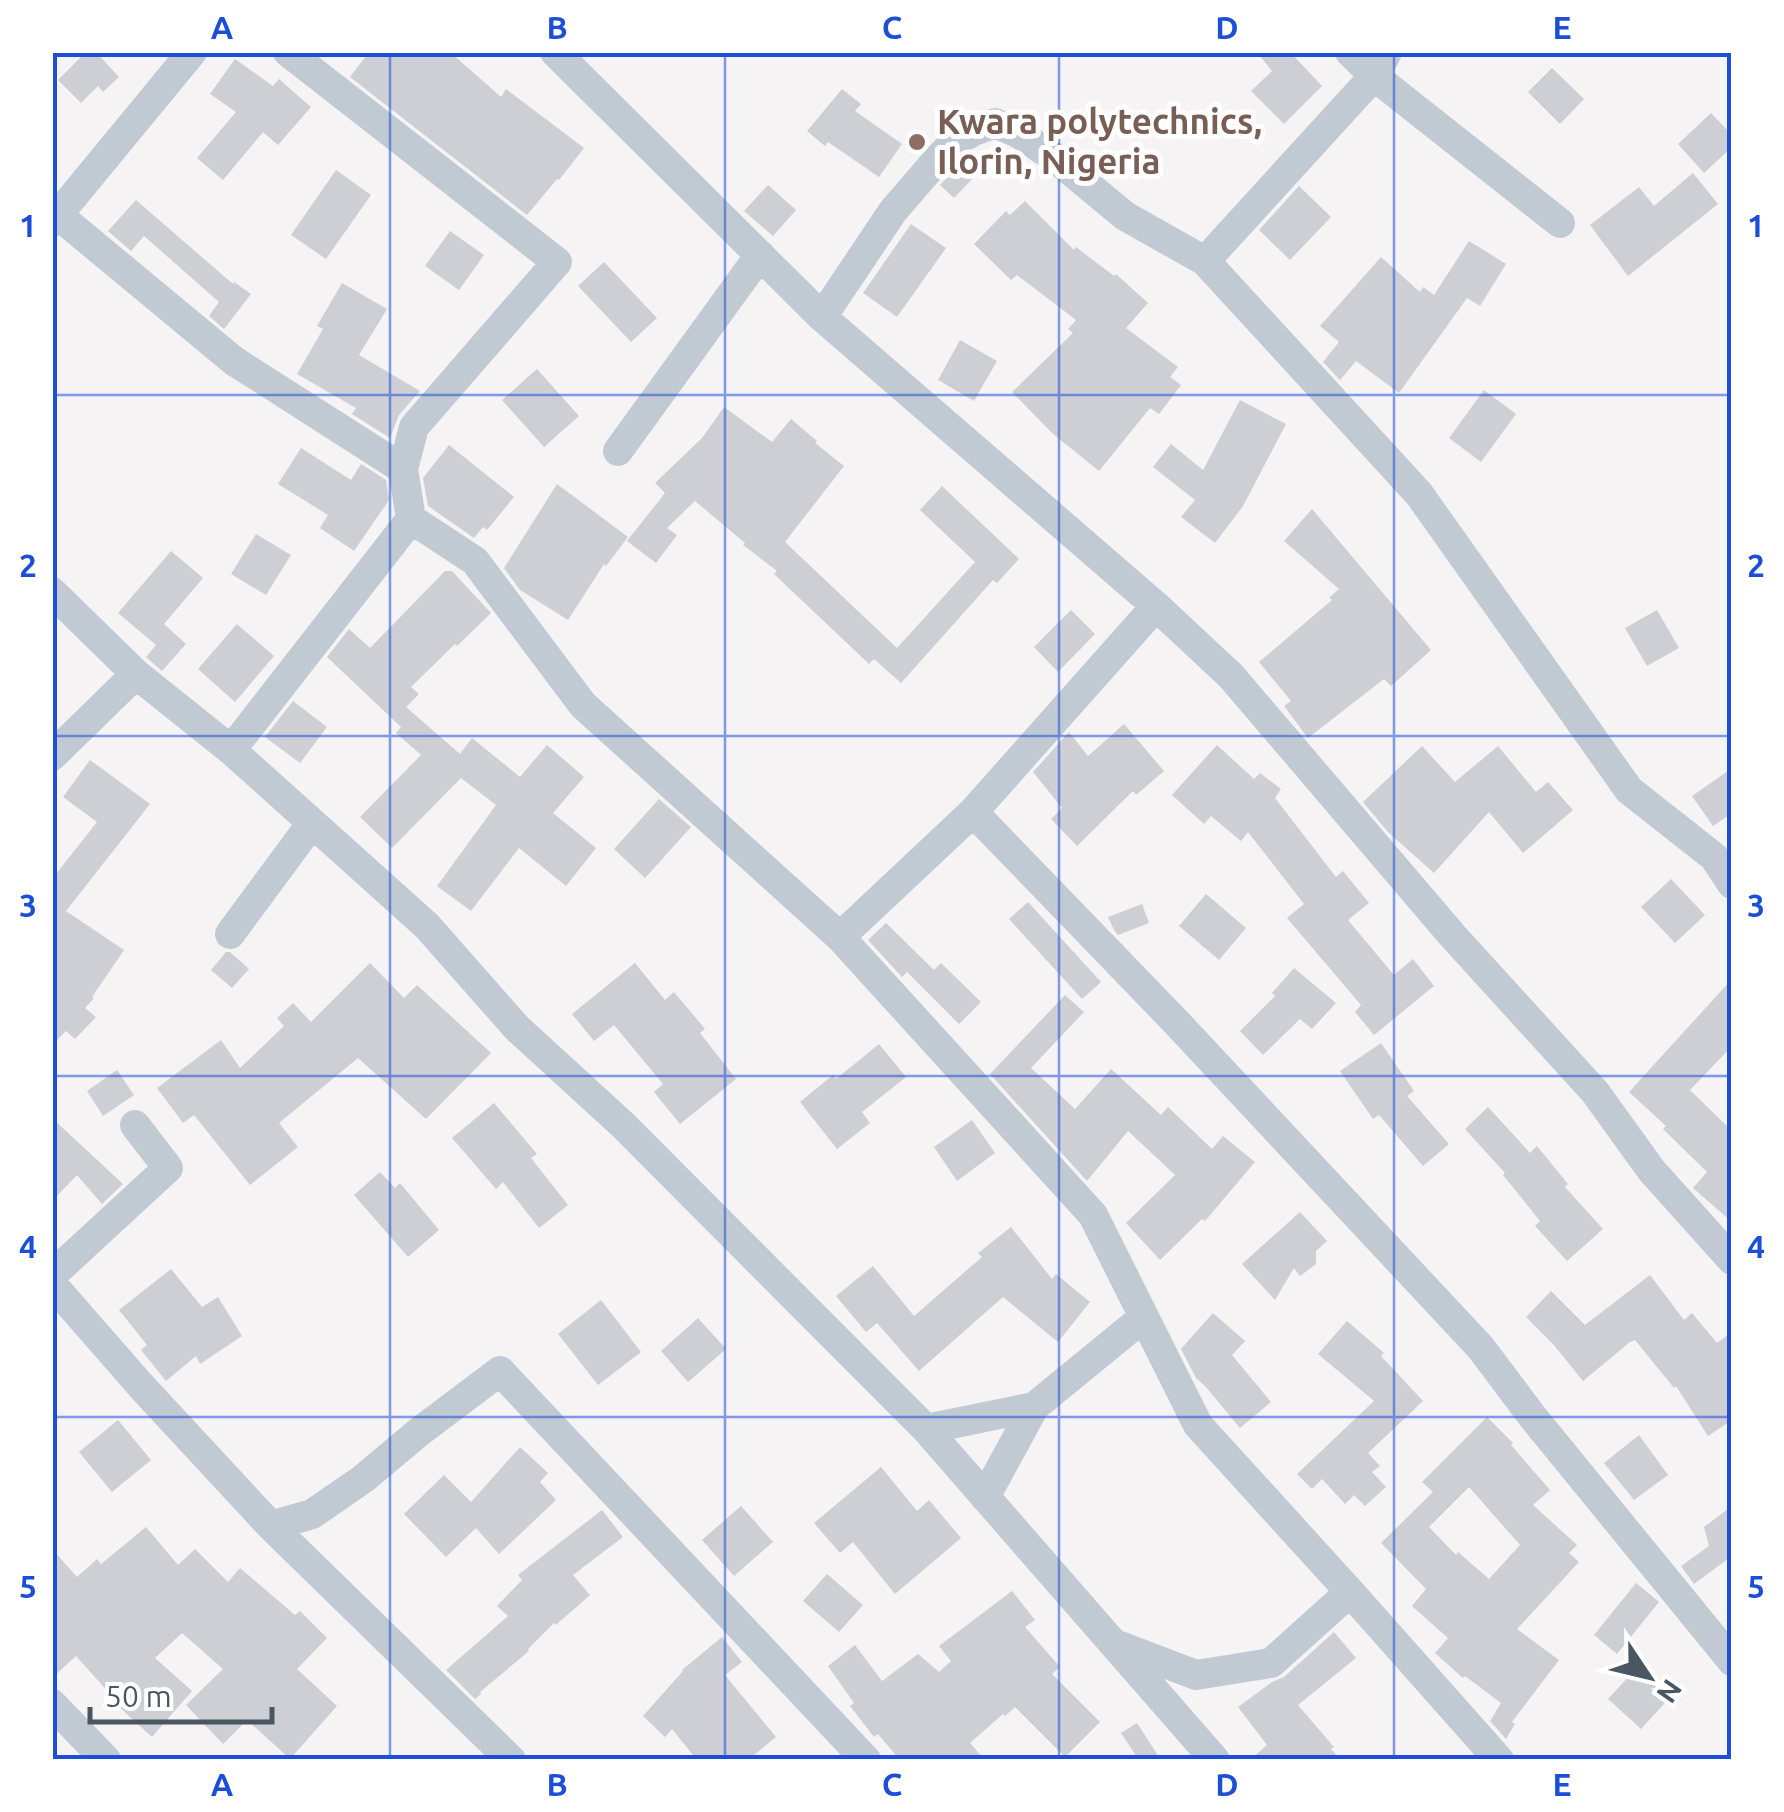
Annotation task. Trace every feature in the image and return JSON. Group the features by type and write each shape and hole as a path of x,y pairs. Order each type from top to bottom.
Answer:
{"street":[{"path":"192,52 56,219 234,361 403,469"},
{"path":"231,750 411,519 403,469 414,427 557,262 288,52"},
{"path":"555,52 822,317 1156,606 1231,676 1452,935 1595,1092 1652,1171 1732,1260"},
{"path":"1350,52 1381,64 1560,222"},
{"path":"1205,261 1381,64"},
{"path":"822,317 893,211 954,142 995,123 1018,133 1125,216 1205,261 1419,494 1629,790 1714,857 1732,884"},
{"path":"618,451 760,255"},
{"path":"411,519 475,561 583,705 840,938 1094,1214 1198,1425 1499,1760"},
{"path":"52,592 136,674 231,750 427,926 517,1028 623,1125 926,1429 1215,1760"},
{"path":"840,938 972,812 1156,606"},
{"path":"52,756 136,674"},
{"path":"972,812 1164,1009 1481,1348 1732,1662"},
{"path":"230,934 312,823"},
{"path":"52,1276 168,1168 135,1125"},
{"path":"52,1284 271,1526 510,1760"},
{"path":"985,1497 1034,1408 1144,1317"},
{"path":"271,1526 312,1514 500,1371 866,1760"},
{"path":"926,1429 1034,1408"},
{"path":"1112,1643 1196,1676 1271,1662 1350,1592"},
{"path":"52,1704 106,1760"}],"building":[{"path":"86,52 96,52 119,77 103,92 98,86 81,103 58,80"},
{"path":"369,52 450,52 501,97 506,89 584,148 527,215 350,77"},
{"path":"1257,52 1290,52 1322,86 1284,124 1251,91 1272,71"},
{"path":"235,59 273,86 279,79 311,107 278,145 263,132 223,180 197,158 236,112 210,94"},
{"path":"1552,68 1584,99 1560,124 1528,92"},
{"path":"842,89 861,104 855,111 902,144 879,177 807,131"},
{"path":"1711,113 1732,135 1732,147 1704,173 1678,144"},
{"path":"961,162 975,176 954,198 940,185"},
{"path":"336,170 371,195 326,259 291,235"},
{"path":"1693,173 1718,204 1628,276 1590,225 1639,187 1654,206"},
{"path":"768,185 796,210 773,236 744,211"},
{"path":"1299,186 1331,217 1290,260 1259,230"},
{"path":"136,200 233,284 251,294 224,329 209,316 219,302 144,236 131,251 108,231"},
{"path":"1025,201 1074,250 1076,247 1116,274 1148,303 1126,328 1178,367 1170,377 1181,385 1159,414 1150,408 1099,471 1052,433 1012,392 1073,333 1068,329 1076,320 1017,275 1011,280 974,244 1006,211 1010,215"},
{"path":"911,224 946,248 897,317 863,293"},
{"path":"450,231 484,255 459,290 425,266"},
{"path":"1469,241 1506,264 1480,306 1467,298 1399,393 1356,361 1340,380 1323,362 1339,342 1320,326 1381,257 1420,292 1423,287 1434,295"},
{"path":"604,262 657,318 631,342 578,286"},
{"path":"342,283 387,309 359,355 420,391 399,415 390,438 352,414 356,408 297,374 323,329 317,326"},
{"path":"960,340 997,361 974,401 938,380"},
{"path":"537,369 579,416 544,447 502,400"},
{"path":"1484,390 1516,414 1481,462 1449,438"},
{"path":"1240,400 1286,424 1243,506 1215,543 1181,517 1195,500 1153,467 1171,444 1203,470"},
{"path":"724,407 772,442 791,419 844,466 785,542 897,648 975,562 920,510 942,486 1019,559 997,583 993,580 901,683 874,659 869,664 774,574 777,571 695,501 667,528 677,535 656,563 627,541 665,493 655,483 702,438"},
{"path":"449,445 514,497 487,530 483,527 474,538 428,506 423,478"},
{"path":"301,448 351,480 361,464 386,480 389,500 354,551 320,528 328,515 278,484"},
{"path":"557,484 628,537 604,564 568,620 520,590 504,568"},
{"path":"1312,509 1431,650 1391,686 1384,679 1308,738 1284,706 1291,701 1259,662 1332,600 1329,598 1339,589 1284,541"},
{"path":"256,534 291,555 266,595 231,574"},
{"path":"171,551 203,578 164,624 186,644 162,671 146,657 156,645 118,613"},
{"path":"445,571 452,571 491,613 411,687 419,694 406,707 460,754 472,738 520,777 547,745 584,777 553,813 596,848 566,886 519,848 471,911 437,886 496,805 461,778 392,848 360,817 421,755 396,733 401,727 327,657 349,629 370,648"},
{"path":"1071,610 1095,634 1058,672 1034,647"},
{"path":"1657,610 1679,648 1647,666 1625,628"},
{"path":"237,624 274,656 235,702 198,669"},
{"path":"293,701 327,727 300,763 265,737"},
{"path":"1124,724 1164,771 1136,795 1133,791 1077,846 1051,819 1062,808 1033,772 1069,732 1088,756"},
{"path":"1217,745 1254,779 1260,773 1281,789 1275,798 1336,877 1343,871 1369,903 1348,920 1394,975 1413,959 1434,986 1374,1035 1355,1012 1361,1005 1287,918 1304,904 1248,832 1241,841 1211,816 1204,824 1172,795"},
{"path":"1422,746 1455,782 1498,746 1536,792 1548,782 1573,810 1523,853 1489,812 1434,873 1388,832 1363,802"},
{"path":"90,760 150,804 66,911 124,950 85,1008 96,1017 75,1039 66,1031 52,1045 52,879 97,822 63,797"},
{"path":"1732,768 1732,813 1713,826 1692,796"},
{"path":"659,799 691,827 645,878 614,849"},
{"path":"1671,879 1705,915 1675,943 1641,907"},
{"path":"1206,894 1246,928 1219,960 1179,926"},
{"path":"1028,902 1101,982 1082,999 1009,919"},
{"path":"1142,904 1149,923 1118,935 1108,917"},
{"path":"886,923 934,970 941,963 981,1002 959,1024 907,972 902,977 868,940"},
{"path":"226,952 249,969 232,988 211,970"},
{"path":"370,963 404,998 417,985 491,1053 426,1119 358,1058 279,1123 298,1147 250,1185 194,1115 183,1123 157,1088 221,1040 240,1068 284,1026 277,1018 293,1003 311,1022"},
{"path":"635,963 665,1000 674,992 705,1029 700,1033 736,1079 680,1124 654,1092 663,1084 614,1025 594,1041 572,1014"},
{"path":"1294,968 1336,1003 1312,1029 1300,1019 1263,1055 1240,1031 1275,996 1272,993"},
{"path":"1732,979 1732,1046 1690,1090 1732,1131 1732,1222 1693,1188 1707,1172 1629,1092"},
{"path":"1065,995 1084,1012 1031,1068 1075,1109 1111,1069 1161,1115 1168,1107 1212,1149 1223,1136 1255,1162 1205,1221 1202,1219 1160,1260 1126,1223 1175,1175 1128,1131 1087,1181 990,1074"},
{"path":"1381,1043 1414,1091 1407,1096 1449,1144 1423,1166 1379,1115 1373,1119 1340,1071"},
{"path":"879,1044 906,1077 862,1112 870,1123 837,1149 800,1102"},
{"path":"117,1070 134,1095 103,1116 87,1091"},
{"path":"494,1103 537,1154 531,1158 568,1205 539,1228 503,1182 496,1189 452,1138"},
{"path":"1488,1107 1530,1153 1537,1146 1568,1184 1565,1187 1603,1229 1567,1261 1535,1226 1540,1221 1505,1173 1465,1129"},
{"path":"52,1118 123,1184 102,1204 77,1175 52,1201"},
{"path":"972,1120 995,1153 957,1181 934,1147"},
{"path":"380,1172 395,1188 400,1183 439,1230 408,1257 354,1195"},
{"path":"1300,1212 1327,1241 1316,1251 1316,1264 1300,1276 1294,1268 1275,1300 1242,1264"},
{"path":"1011,1227 1052,1279 1056,1274 1090,1302 1058,1342 1003,1297 919,1371 877,1323 866,1332 836,1296 873,1266 914,1316 982,1257 978,1253"},
{"path":"171,1269 202,1307 218,1297 242,1336 200,1364 196,1356 166,1381 141,1350 147,1345 119,1310"},
{"path":"1650,1275 1684,1320 1692,1313 1717,1343 1732,1332 1732,1420 1708,1436 1676,1386 1635,1340 1583,1381 1526,1317 1551,1291 1585,1325"},
{"path":"601,1300 641,1352 598,1385 558,1334"},
{"path":"1213,1313 1245,1341 1232,1355 1271,1402 1240,1428 1196,1378 1181,1349"},
{"path":"698,1318 726,1349 688,1382 661,1351"},
{"path":"1347,1321 1384,1353 1381,1356 1423,1401 1368,1453 1380,1466 1372,1472 1386,1487 1365,1506 1354,1495 1345,1504 1322,1479 1312,1489 1297,1474 1374,1401 1318,1354"},
{"path":"1487,1417 1550,1490 1533,1505 1577,1545 1569,1553 1579,1562 1517,1629 1559,1660 1512,1722 1515,1724 1506,1739 1490,1721 1501,1703 1463,1678 1435,1653 1448,1638 1412,1606 1426,1589 1381,1543 1433,1492 1422,1482","holes":["1469,1487 1520,1545 1489,1579 1458,1552 1456,1555 1429,1527"]},
{"path":"118,1420 151,1460 112,1492 79,1452"},
{"path":"1639,1435 1668,1475 1634,1500 1604,1463"},
{"path":"520,1447 548,1473 540,1482 556,1500 499,1554 476,1528 446,1557 404,1514 444,1475 471,1502"},
{"path":"881,1467 917,1511 929,1500 961,1538 895,1594 853,1542 840,1553 814,1523"},
{"path":"741,1506 773,1542 734,1576 702,1540"},
{"path":"1732,1506 1732,1556 1694,1584 1681,1566 1709,1546 1704,1527"},
{"path":"602,1510 623,1537 573,1575 590,1595 554,1623 475,1699 446,1670 508,1616 497,1606 522,1580 518,1575"},
{"path":"146,1527 178,1565 195,1549 228,1582 240,1568 295,1615 300,1611 327,1638 297,1669 337,1706 290,1759 247,1720 223,1744 186,1705 223,1669 182,1633 155,1658 192,1691 152,1737 118,1706 76,1656 52,1678 52,1549 77,1577 97,1559 101,1564"},
{"path":"827,1574 863,1605 839,1632 803,1601"},
{"path":"1636,1583 1659,1602 1617,1654 1594,1635"},
{"path":"1012,1591 1035,1620 1025,1627 1060,1667 1052,1674 1100,1722 1065,1757 1015,1707 970,1743 985,1760 900,1760 878,1734 874,1737 850,1706 854,1703 828,1666 855,1645 882,1681 918,1654 939,1672 951,1661 939,1646"},
{"path":"1334,1632 1356,1658 1298,1705 1341,1760 1250,1760 1267,1745 1238,1707 1284,1677"},
{"path":"722,1637 742,1662 725,1675 776,1737 748,1760 697,1760 672,1729 665,1737 643,1716 682,1670"},
{"path":"1641,1663 1674,1693 1641,1729 1608,1699"},
{"path":"1137,1723 1161,1760 1139,1760 1121,1733"}],"place":[{"name":"Kwara polytechnics, Ilorin, Nigeria","path":"917,142"}]}
